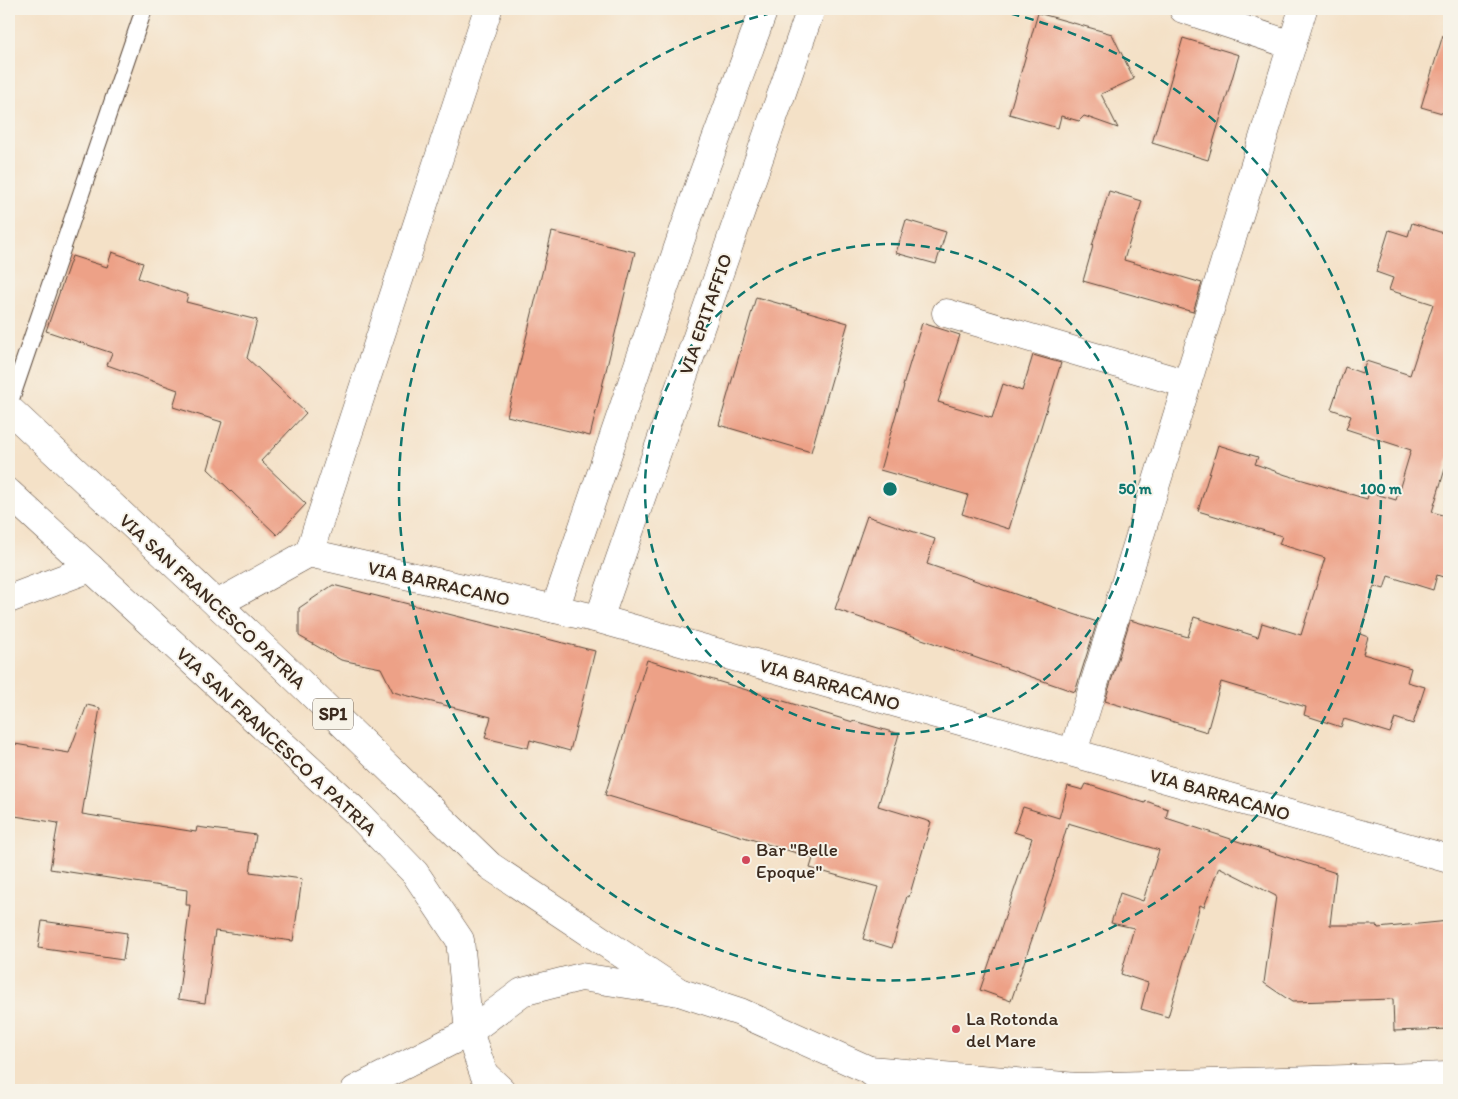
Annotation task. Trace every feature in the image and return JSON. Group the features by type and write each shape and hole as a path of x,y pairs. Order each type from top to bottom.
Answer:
{"street":[{"path":"217,604 309,553 488,9"},
{"path":"555,609 702,177 764,9"},
{"name":"VIA EPITAFFIO","path":"599,619 811,9"},
{"path":"1183,9 1292,45"},
{"path":"1073,752 1303,9"},
{"path":"946,313 1187,384"},
{"name":"VIA SAN FRANCESCO PATRIA","path":"9,407 281,664 490,866 679,992"},
{"name":"VIA SAN FRANCESCO A PATRIA","path":"9,493 355,812 415,873 460,940 469,1032 484,1074 501,1090"},
{"name":"VIA BARRACANO","path":"309,553 599,619 1449,859"},
{"path":"9,599 90,568"},
{"path":"355,1090 469,1032 522,992 581,977 679,992 740,1012 869,1070 893,1090"},
{"path":"869,1070 1075,1089 1330,1085 1449,1076"}],"lane":[{"path":"9,407 144,9"}],"building":[{"path":"1038,13 1112,34 1134,79 1101,94 1118,128 1084,116 1079,121 1061,116 1058,128 1009,114"},
{"path":"1443,35 1449,36 1449,115 1421,107"},
{"path":"1183,38 1239,55 1208,160 1152,143"},
{"path":"1109,191 1142,201 1124,260 1202,283 1193,312 1083,281"},
{"path":"906,220 946,232 936,264 896,253"},
{"path":"1412,223 1449,235 1449,456 1432,512 1449,517 1449,579 1437,575 1433,590 1388,576 1384,589 1374,586 1360,634 1368,637 1363,654 1411,668 1407,682 1425,687 1413,724 1395,718 1390,733 1344,719 1341,727 1304,715 1306,707 1221,682 1207,732 1105,701 1130,620 1188,637 1194,617 1258,637 1262,623 1301,635 1325,558 1279,544 1282,536 1198,511 1218,445 1258,457 1255,464 1286,475 1367,499 1369,492 1396,500 1411,450 1346,429 1351,416 1331,409 1345,367 1362,373 1366,361 1410,375 1433,304 1389,290 1393,278 1376,272 1389,230 1408,236"},
{"path":"552,232 635,252 590,436 507,416"},
{"path":"112,252 143,263 138,278 188,295 186,302 257,320 247,358 306,413 261,461 306,504 277,535 208,469 222,422 173,407 178,390 107,365 112,353 46,331 72,256 107,267"},
{"path":"756,297 848,323 811,452 719,425"},
{"path":"922,323 960,335 938,402 992,418 1003,384 1022,391 1033,355 1061,363 1009,529 962,514 968,495 880,470"},
{"path":"867,516 935,539 927,564 1097,622 1075,692 835,609"},
{"path":"333,585 595,651 570,751 530,740 528,748 485,738 491,717 393,692 381,668 341,660 299,636 299,608"},
{"path":"647,660 899,734 878,806 931,822 892,948 863,939 878,887 810,868 813,858 605,795"},
{"path":"87,705 100,708 82,814 196,832 197,827 256,835 250,872 302,879 293,941 215,931 205,1003 178,999 190,905 186,905 187,890 50,869 58,823 9,815 9,743 69,753"},
{"path":"1086,784 1168,809 1166,818 1336,873 1330,925 1377,925 1378,928 1449,921 1449,1029 1394,1031 1393,999 1292,1002 1264,983 1276,896 1219,867 1204,907 1200,905 1168,1017 1141,1009 1148,983 1121,974 1134,928 1111,923 1120,893 1143,901 1159,850 1068,823 1055,871 1011,1001 980,990 1032,838 1014,832 1023,807 1059,818 1068,786 1083,790"},
{"path":"42,921 127,933 123,960 38,948"}],"place":[{"name":"Bar \"Belle Epoque\"","path":"746,860"},
{"name":"La Rotonda del Mare","path":"956,1029"}]}
